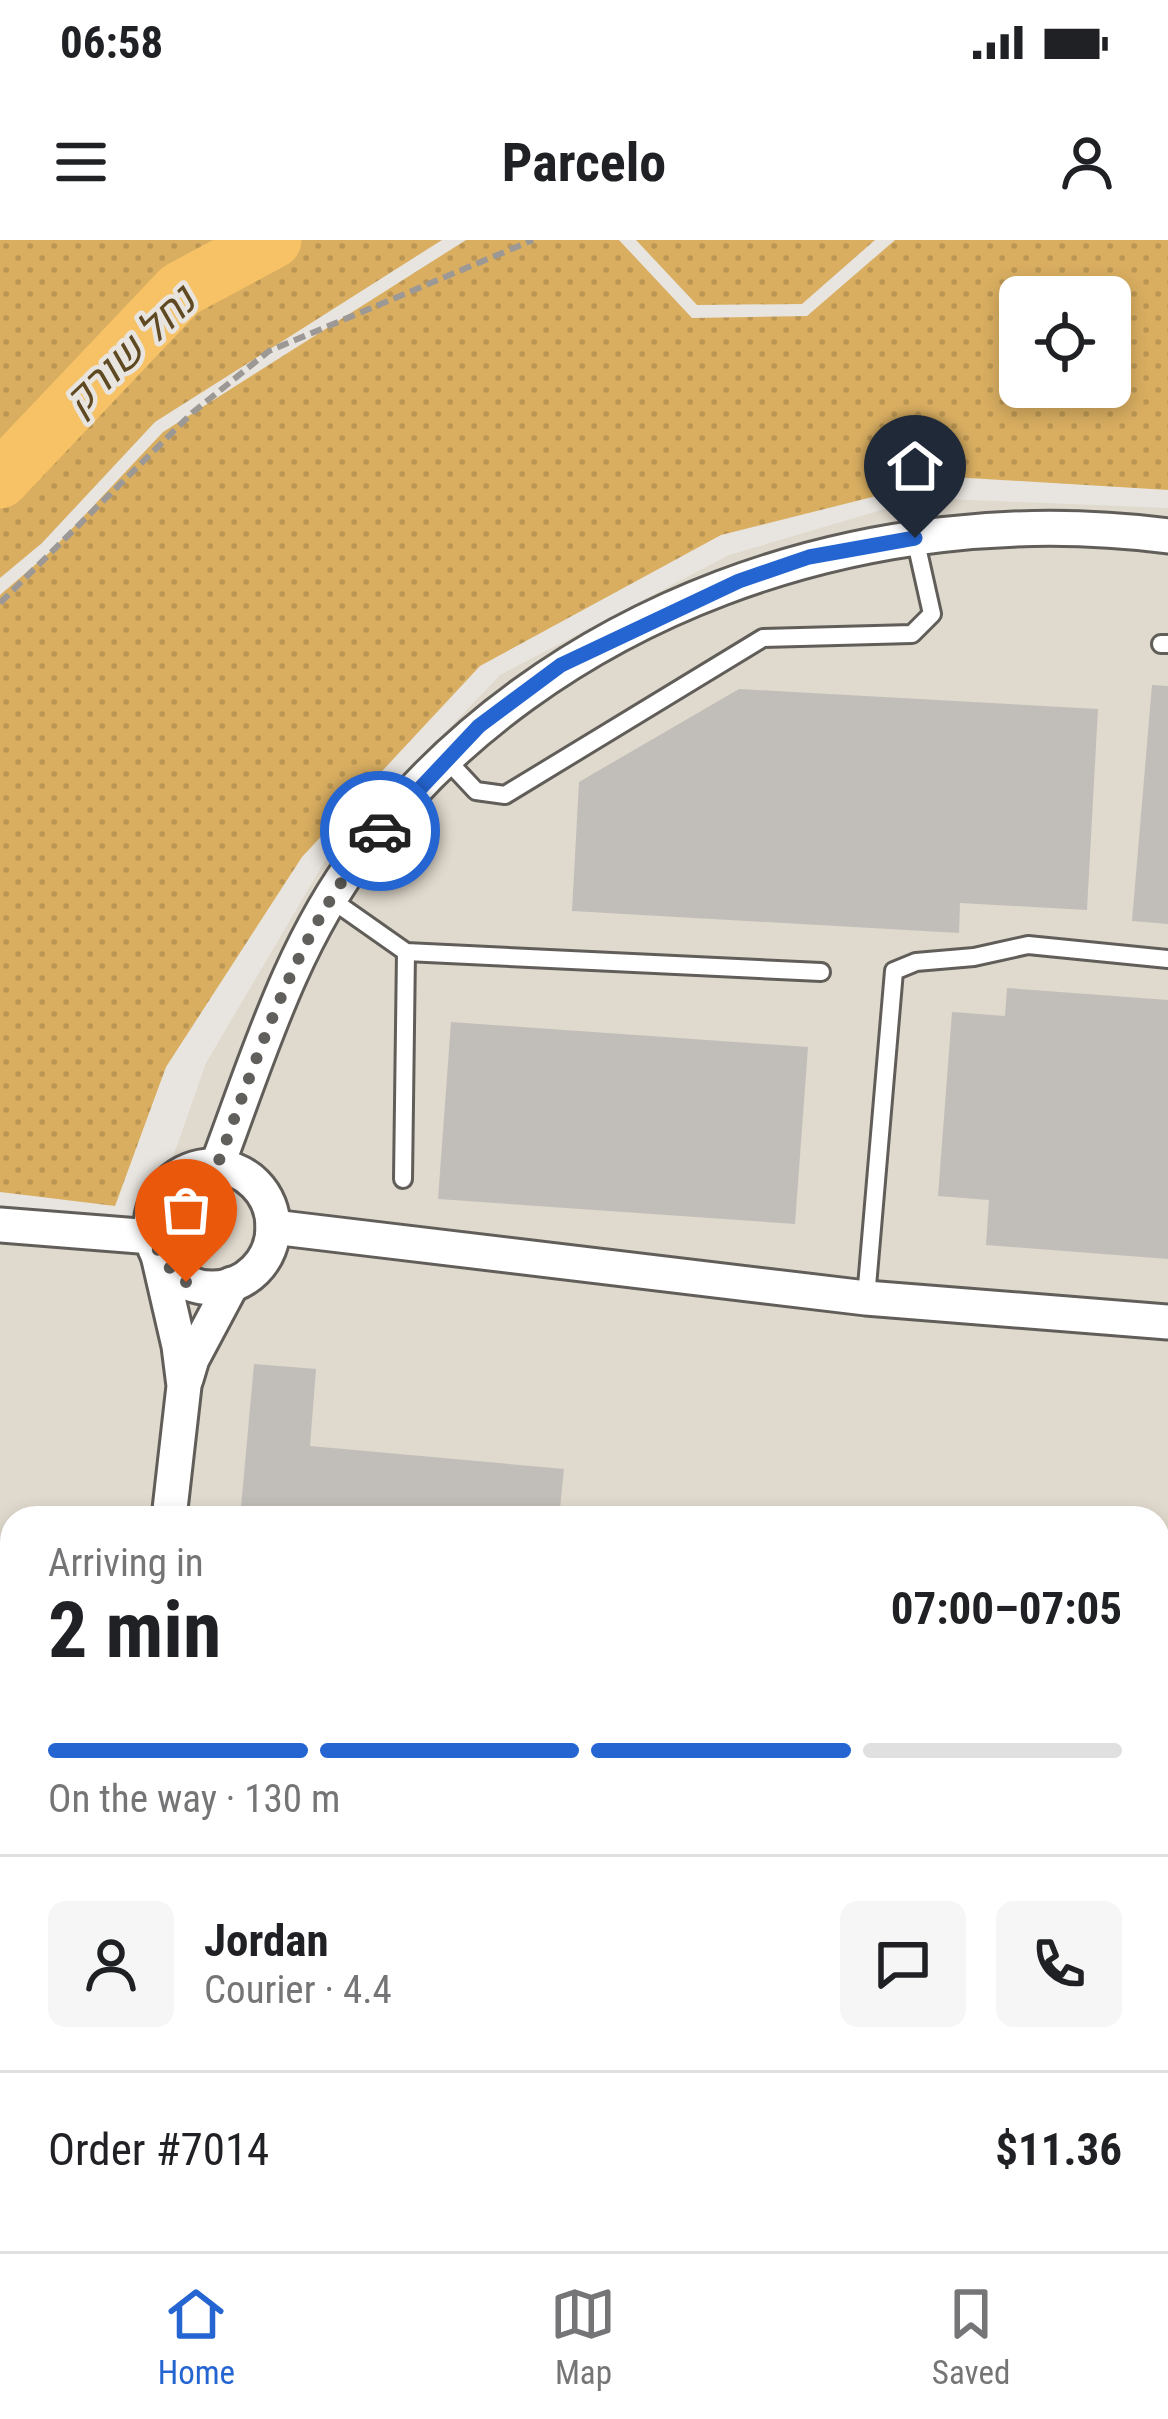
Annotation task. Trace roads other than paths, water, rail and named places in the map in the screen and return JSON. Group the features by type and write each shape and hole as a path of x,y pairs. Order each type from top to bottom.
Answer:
{"street":[{"path":"217,1166 310,934 359,855 479,726 561,665 656,617 809,557 915,538 1018,527 1097,527 1168,536"},
{"path":"155,1246 170,1270 186,1282 205,1287 232,1284 253,1273 264,1260 274,1226 263,1192 250,1179 217,1166 182,1174 157,1201 155,1246 184,1386"},
{"path":"0,1225 155,1246"},
{"path":"274,1226 866,1298 1168,1322"},
{"path":"170,1506 184,1386 192,1359 232,1284"}],"lane":[{"path":"446,759 476,791 505,795 763,638 912,634 932,614 915,538"},
{"path":"332,900 406,952 821,972"},
{"path":"866,1298 894,971 916,962 974,957 1028,945 1168,959"},
{"path":"403,1179 406,952"}],"waterway":[{"name":"נחל שורק","path":"0,480 180,290 273,240"}]}
